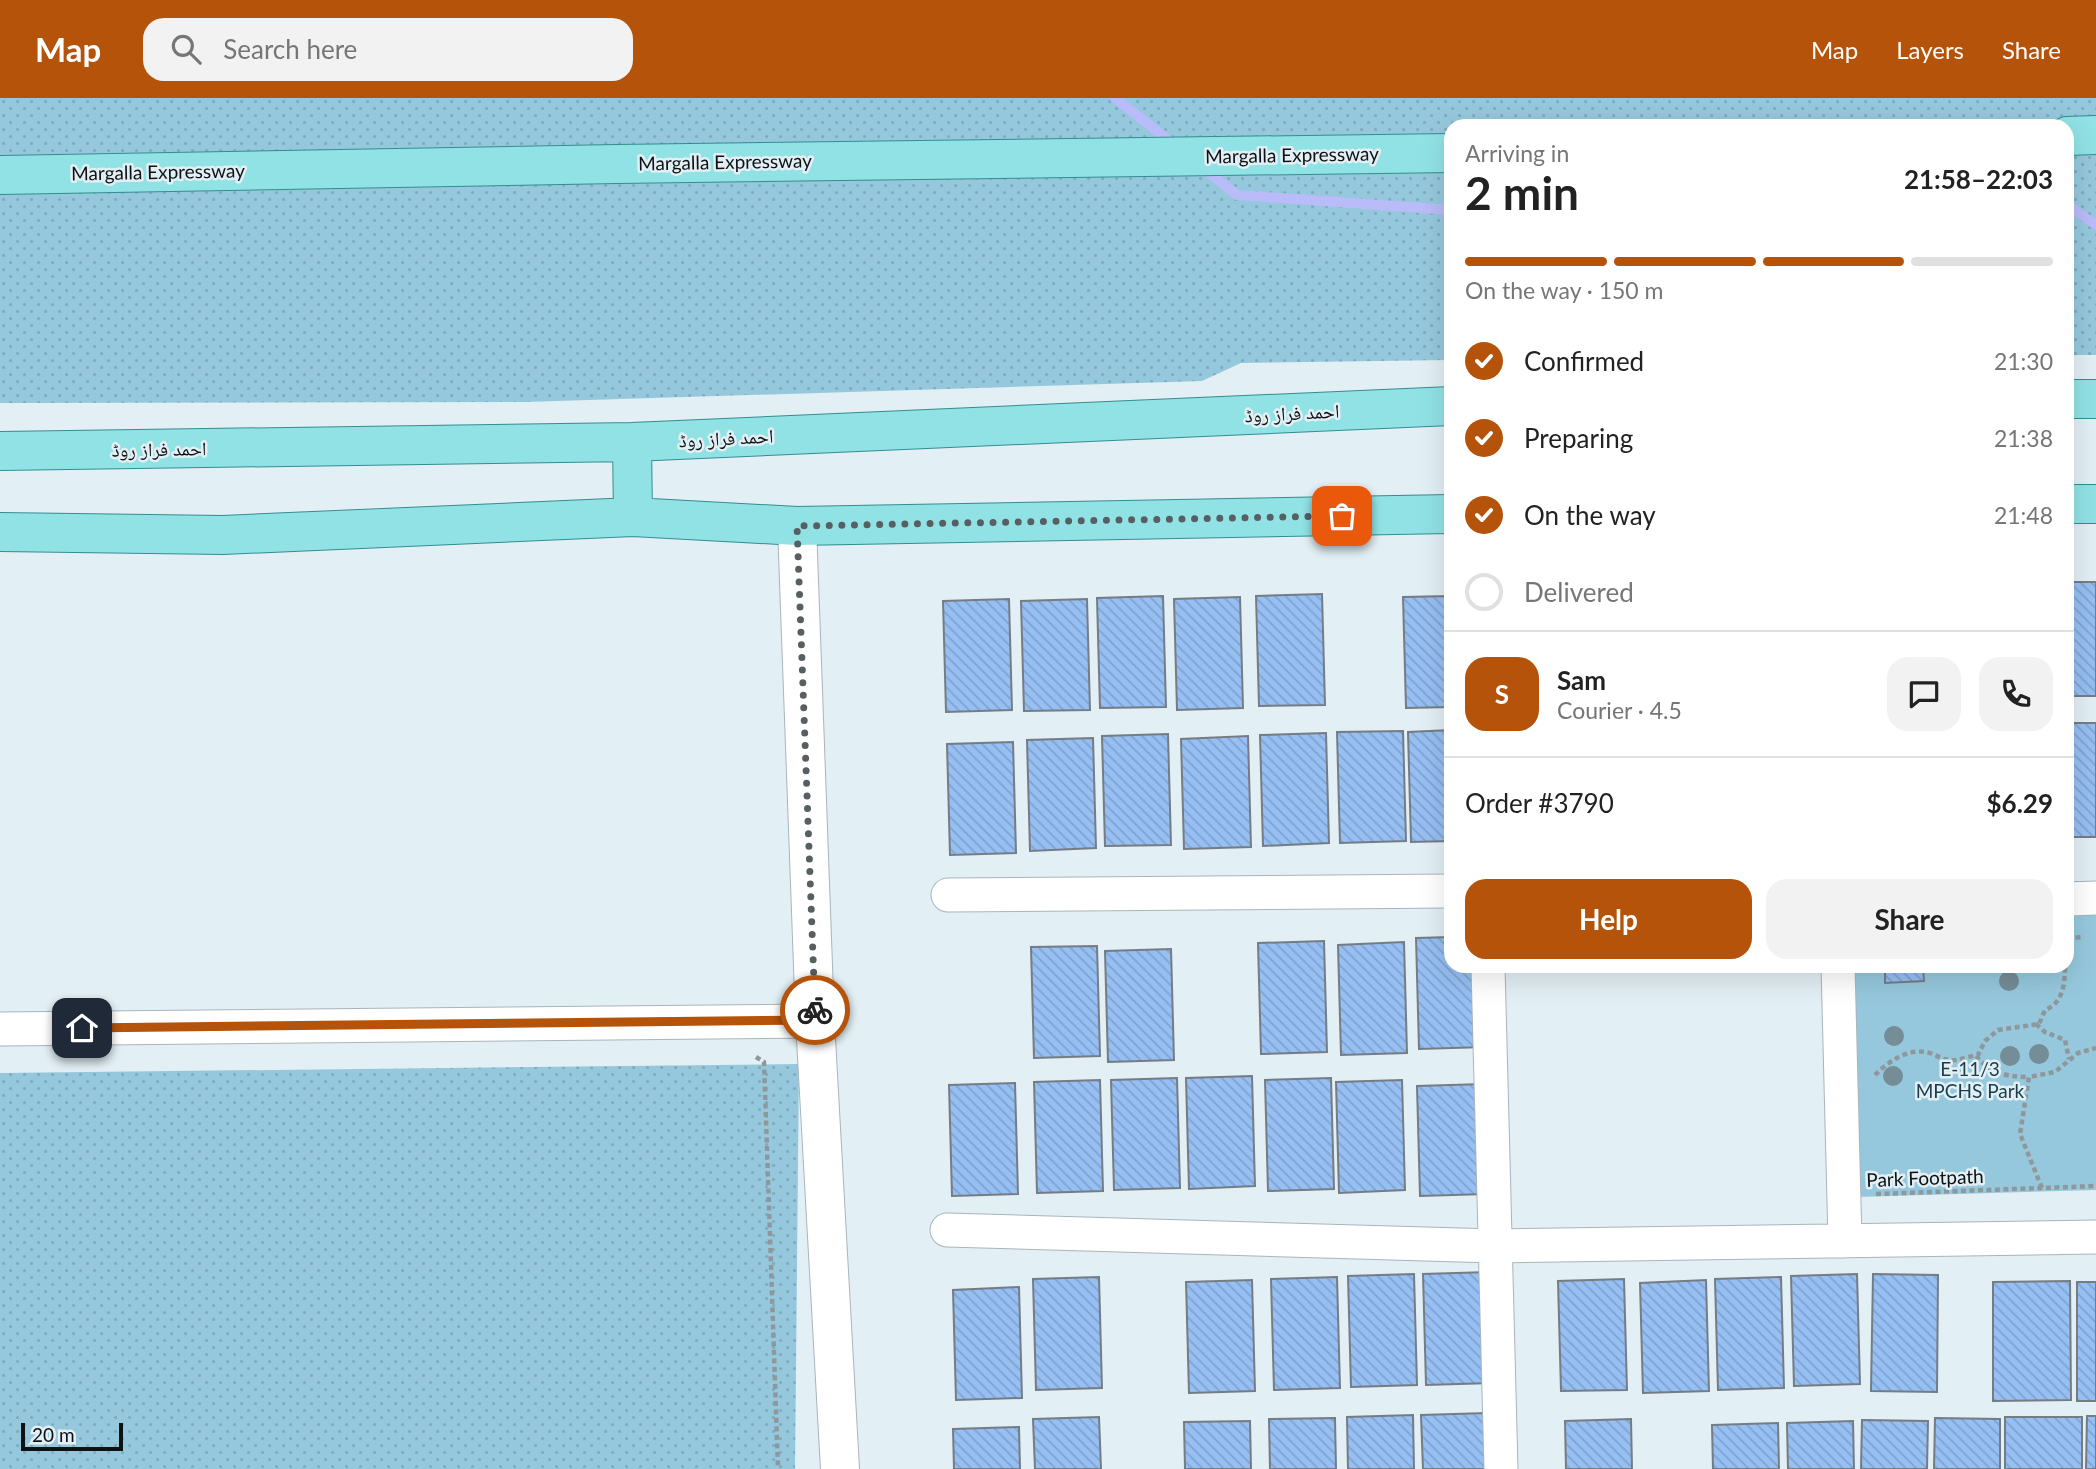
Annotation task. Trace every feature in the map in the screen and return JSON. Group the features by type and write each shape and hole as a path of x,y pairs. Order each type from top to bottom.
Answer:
{"main road":[{"path":"2074,136 2096,135"},
{"name":"Margalla Expressway","path":"0,175 617,163 1444,153"},
{"path":"2074,399 2096,399"},
{"name":"احمد فراز روڈ","path":"0,451 632,442 1444,406"},
{"path":"632,442 633,517"},
{"path":"2074,504 2096,504"},
{"path":"0,532 223,535 633,517 797,526 1444,514"}],"street":[{"path":"797,526 815,1020 840,1469"},
{"path":"948,895 1444,891"},
{"path":"2074,898 2096,898"},
{"path":"1488,973 1501,1469"},
{"path":"1838,973 1844,1241"},
{"path":"0,1029 815,1020"},
{"path":"947,1230 1496,1246 2096,1237"}],"path":[{"path":"2074,938 2084,937"},
{"path":"1870,1080 1894,1059 1909,1054 1927,1052 1953,1061 1964,1056 1978,1055 1985,1041 1998,1030 2039,1024 2045,1010 2055,1007 2062,996 2064,973"},
{"path":"2036,1024 2045,1032 2065,1040 2069,1059"},
{"path":"1975,1055 1986,1067 2000,1074 2029,1077 2054,1072 2078,1053 2096,1048"},
{"path":"754,1056 764,1062 778,1469"},
{"path":"2029,1077 2020,1133 2042,1188"},
{"name":"Park Footpath","path":"1871,1194 2096,1186"}],"green space":[{"path":"0,98 2096,98 2096,355 2074,355 2074,119 1444,119 1444,360 1241,363 1202,381 525,402 0,403"},
{"name":"E-11/3 MPCHS Park","path":"2096,914 2096,1190 1857,1197 1848,973 2074,973 2074,915"},
{"path":"799,1064 795,1469 0,1469 0,1073"}],"building":[{"path":"2074,582 2096,582 2096,696 2074,696"},
{"path":"1322,594 1325,705 1259,706 1256,596"},
{"path":"1163,596 1166,707 1100,708 1097,598"},
{"path":"1444,596 1444,707 1406,708 1403,597"},
{"path":"1240,597 1243,708 1177,710 1174,599"},
{"path":"1009,599 1012,710 946,712 943,601"},
{"path":"1087,599 1090,710 1024,711 1021,601"},
{"path":"2074,723 2096,723 2096,837 2074,837"},
{"path":"1444,730 1444,841 1411,842 1408,732"},
{"path":"1403,731 1406,841 1340,843 1337,732"},
{"path":"1326,733 1329,843 1263,846 1260,735"},
{"path":"1168,734 1171,845 1105,846 1102,736"},
{"path":"1248,736 1251,847 1184,849 1181,739"},
{"path":"1093,738 1096,848 1030,851 1027,740"},
{"path":"1013,742 1016,853 950,855 947,744"},
{"path":"1444,937 1444,973 1483,973 1485,1047 1419,1049 1416,938"},
{"path":"1324,941 1327,1052 1261,1054 1258,943"},
{"path":"1404,942 1407,1053 1341,1055 1338,945"},
{"path":"1097,946 1100,1056 1034,1058 1031,947"},
{"path":"1171,949 1174,1060 1108,1062 1105,951"},
{"path":"1885,973 1923,973 1924,981 1885,983"},
{"path":"1252,1076 1255,1186 1189,1189 1186,1078"},
{"path":"1177,1078 1180,1188 1114,1190 1111,1080"},
{"path":"1331,1078 1334,1189 1268,1191 1265,1080"},
{"path":"1100,1080 1103,1191 1037,1193 1034,1082"},
{"path":"1402,1080 1405,1190 1339,1193 1336,1082"},
{"path":"1015,1083 1018,1194 952,1196 949,1085"},
{"path":"1483,1084 1486,1194 1420,1196 1417,1086"},
{"path":"1489,1272 1492,1383 1426,1385 1423,1274"},
{"path":"1414,1274 1417,1385 1351,1387 1348,1276"},
{"path":"1857,1274 1860,1384 1794,1386 1791,1276"},
{"path":"1873,1274 1938,1275 1937,1392 1871,1391"},
{"path":"1099,1277 1102,1388 1036,1390 1033,1279"},
{"path":"1337,1277 1340,1388 1274,1390 1271,1279"},
{"path":"1781,1277 1784,1388 1718,1390 1715,1279"},
{"path":"1624,1279 1627,1390 1561,1391 1558,1281"},
{"path":"1252,1280 1255,1391 1189,1393 1186,1282"},
{"path":"1706,1280 1709,1391 1643,1393 1640,1283"},
{"path":"2070,1281 2071,1400 1993,1401 1993,1282"},
{"path":"2077,1282 2096,1282 2096,1401 2077,1401"},
{"path":"1019,1287 1022,1398 956,1400 953,1290"},
{"path":"1487,1413 1489,1469 1423,1469 1421,1415"},
{"path":"1413,1415 1414,1469 1348,1469 1347,1417"},
{"path":"2087,1416 2096,1416 2096,1469 2086,1469"},
{"path":"1099,1417 1101,1469 1035,1469 1033,1419"},
{"path":"2005,1417 2082,1417 2082,1469 2005,1469"},
{"path":"1335,1418 1336,1469 1270,1469 1269,1419"},
{"path":"1935,1418 2000,1419 2000,1469 1934,1469"},
{"path":"1631,1419 1632,1469 1566,1469 1565,1421"},
{"path":"1862,1420 1928,1421 1927,1469 1861,1469"},
{"path":"1250,1421 1251,1469 1185,1469 1184,1422"},
{"path":"1853,1421 1854,1469 1788,1469 1787,1423"},
{"path":"1778,1423 1779,1469 1713,1469 1712,1425"},
{"path":"1019,1427 1020,1469 954,1469 953,1429"}],"waterway":[{"path":"1115,98 1176,146"},
{"path":"1202,167 1237,195 1444,210"},
{"path":"2074,210 2096,225"}],"way so far":[{"path":"815,1010 797,526 1342,516"}],"route":[{"path":"82,1028 815,1020 815,1010"}]}
